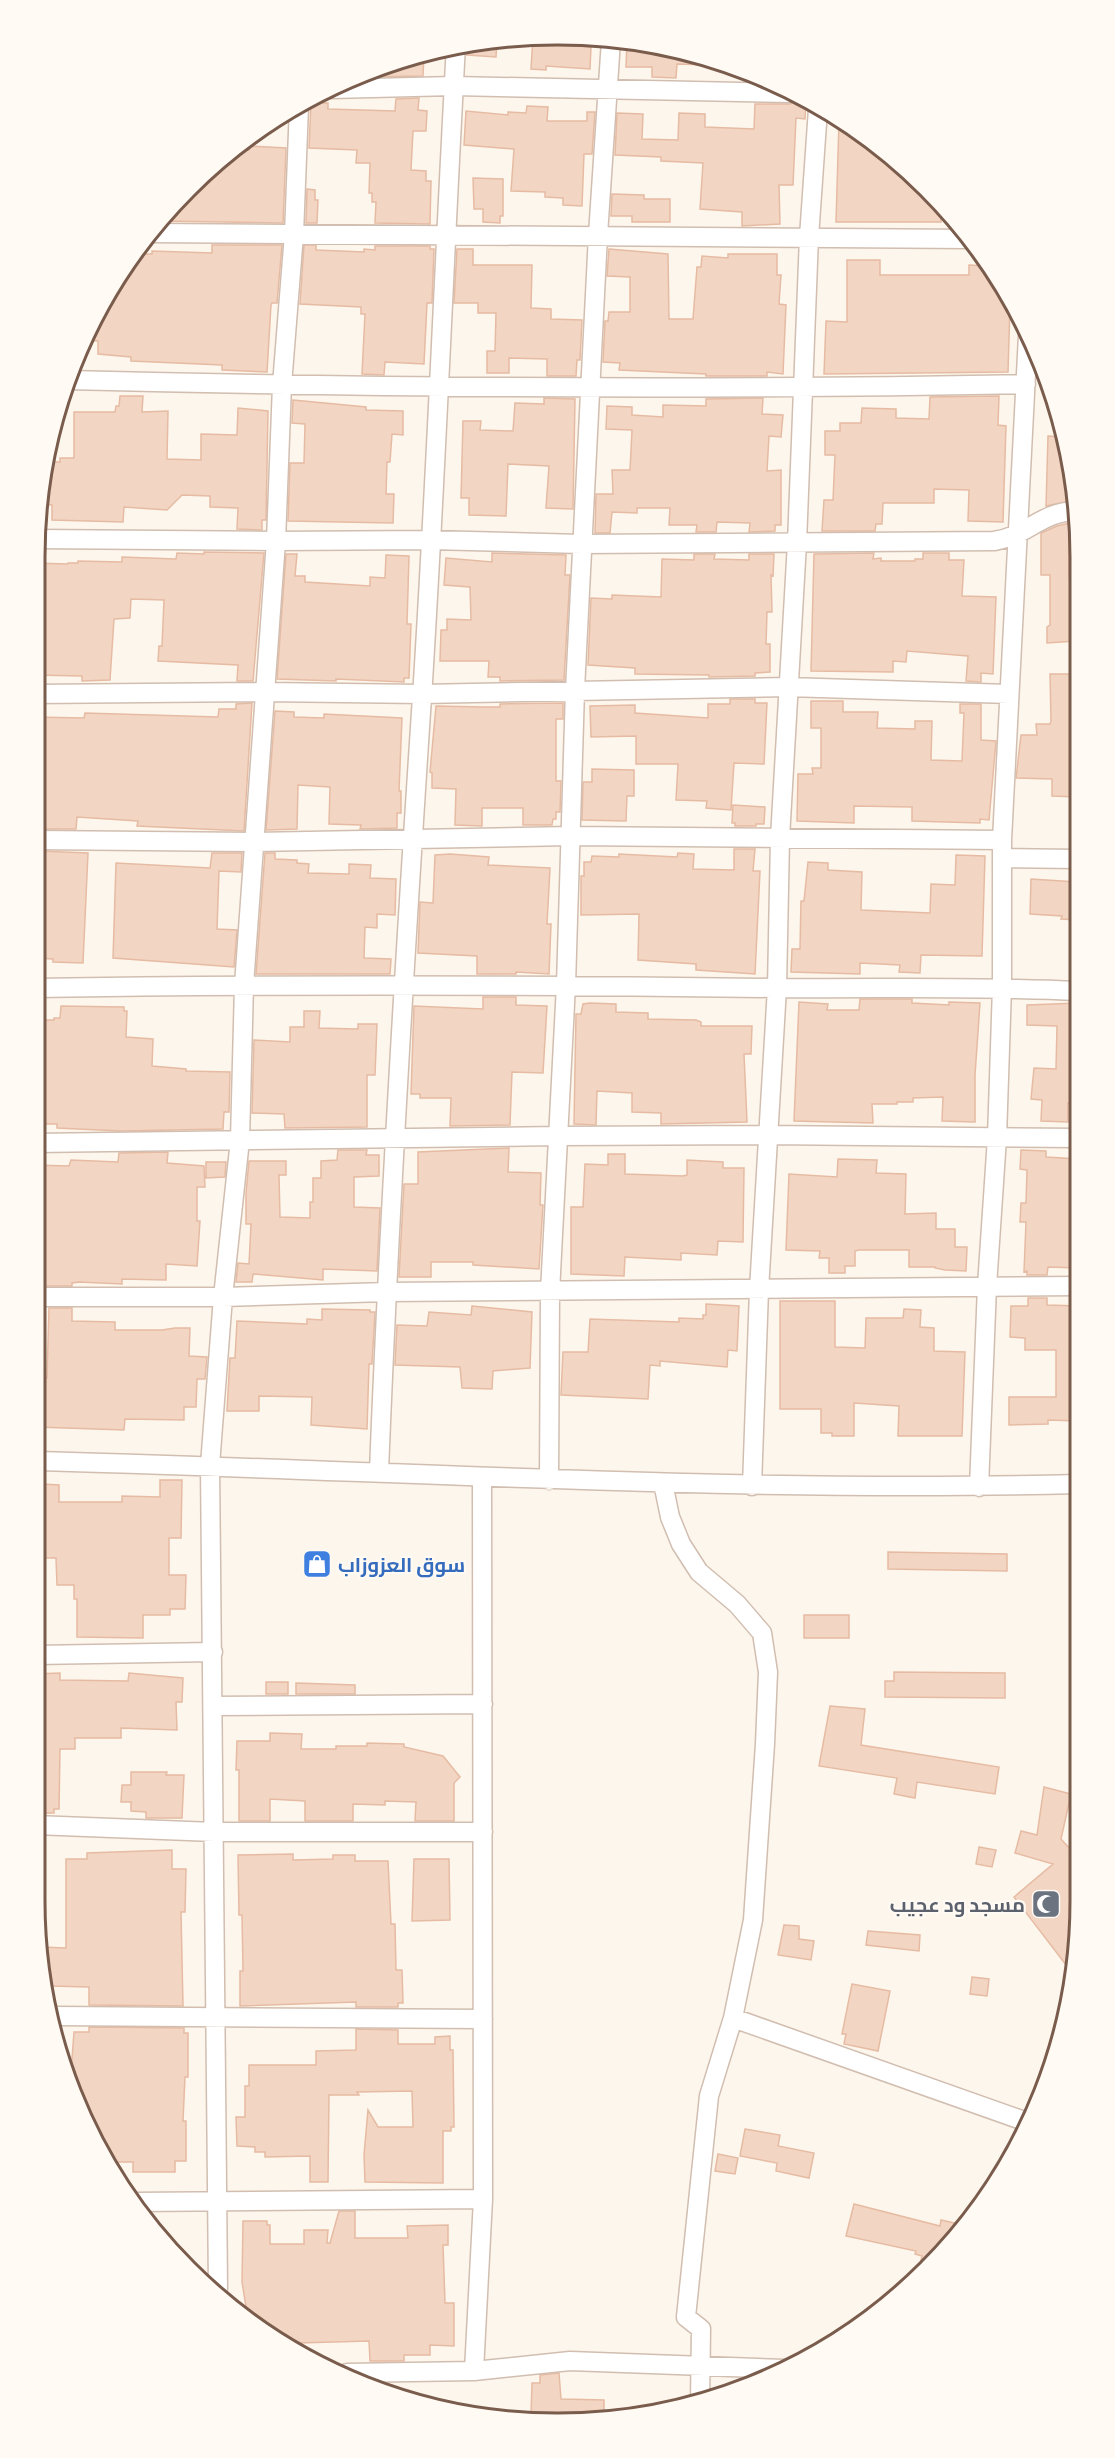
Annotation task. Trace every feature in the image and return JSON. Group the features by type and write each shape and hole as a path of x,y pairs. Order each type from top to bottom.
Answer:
{"street":[{"path":"549,1480 550,1292 566,985 581,544 611,48"},
{"path":"379,1472 402,985 422,694 455,56"},
{"path":"351,89 454,86 772,93"},
{"path":"218,2284 210,1465 223,1297 240,1140 244,984 276,541 282,386 294,234 299,115"},
{"path":"752,1486 759,1290 777,988 780,838 797,543 809,237 817,116"},
{"path":"161,233 958,239"},
{"path":"979,1487 987,1287 997,1138 1002,987 1002,840 1027,353"},
{"path":"77,380 282,386 590,388 804,388 1026,384"},
{"path":"46,539 430,540 581,544 994,541 1018,535 1039,520 1053,514 1068,512"},
{"path":"45,694 265,692 422,694 789,687 1010,694"},
{"path":"45,840 253,842 571,836 1002,840"},
{"path":"1002,858 1070,858"},
{"path":"45,988 244,984 777,988 1002,987 1070,991"},
{"path":"45,1143 767,1135 1070,1138"},
{"path":"45,1297 223,1297 386,1292 1070,1286"},
{"path":"45,1461 210,1465 482,1478 752,1486 979,1487 1070,1484"},
{"path":"474,2371 483,2199 482,1478"},
{"path":"663,1483 670,1517 681,1544 699,1572 737,1604 762,1633 768,1672 753,1920 733,2018 709,2096 686,2318 702,2329 700,2393"},
{"path":"45,1655 213,1652"},
{"path":"213,1706 483,1704"},
{"path":"45,1825 214,1832 483,1832"},
{"path":"58,2016 483,2019"},
{"path":"733,2018 1020,2120"},
{"path":"144,2202 483,2199"},
{"path":"358,2373 474,2371 570,2361 766,2368"}],"building":[{"path":"532,46 591,47 590,69 546,66 546,70 531,69"},
{"path":"496,48 496,57 467,53"},
{"path":"627,49 699,65 677,64 676,78 652,77 652,67 626,67"},
{"path":"424,62 423,76 381,77"},
{"path":"419,98 418,110 427,111 426,131 413,131 411,170 426,171 426,181 431,181 430,224 375,223 376,202 372,202 372,193 369,193 370,163 356,163 357,150 309,148 311,109 322,103 328,103 328,109 395,111 396,99"},
{"path":"793,103 806,109 805,119 796,118 793,185 779,185 780,224 742,226 742,212 700,209 703,163 661,161 661,157 615,155 617,113 643,114 642,139 678,140 679,113 705,114 705,127 754,129 755,104"},
{"path":"527,106 548,107 547,121 587,121 587,112 595,112 592,154 584,154 582,206 563,205 563,198 545,197 545,192 511,191 514,149 464,145 466,111 508,115 508,112 526,113"},
{"path":"839,129 895,172 941,218 941,222 836,222"},
{"path":"252,146 286,148 283,223 171,221 220,172"},
{"path":"473,178 503,179 503,216 500,216 500,223 483,222 483,209 474,209"},
{"path":"307,189 315,190 315,200 318,200 317,223 306,223"},
{"path":"612,194 644,195 644,199 670,199 670,222 632,222 632,216 611,216"},
{"path":"212,245 282,245 277,303 271,305 267,372 222,370 222,365 131,361 131,357 98,354 98,341 93,341 98,331 131,273 145,254 152,254 152,251 212,253"},
{"path":"304,245 316,245 316,250 364,252 364,249 375,250 375,246 430,246 430,249 434,249 432,303 427,303 424,364 385,362 384,375 362,374 365,314 361,314 361,307 300,304"},
{"path":"457,249 473,249 473,265 532,265 531,308 551,309 551,319 582,320 580,360 577,360 576,376 547,376 547,359 509,358 509,373 487,373 487,351 495,351 496,313 478,313 478,303 454,303"},
{"path":"609,249 668,254 669,319 693,319 697,267 701,267 702,256 728,258 728,254 777,254 777,275 781,275 779,304 786,305 783,374 767,372 767,376 706,376 706,374 619,370 620,363 603,362 605,321 608,321 609,312 630,312 630,277 607,276"},
{"path":"847,260 880,260 880,275 969,275 969,265 978,265 1010,317 1008,372 824,374 826,321 847,322"},
{"path":"120,396 143,396 142,412 168,411 167,459 201,460 201,434 237,435 238,408 268,411 266,520 262,520 262,530 237,529 238,508 210,507 210,496 182,495 167,510 124,507 123,522 52,520 52,505 48,505 54,462 60,462 60,458 74,458 74,412 115,412 116,406 119,406"},
{"path":"999,396 998,425 1006,426 1003,522 968,521 969,490 934,489 934,503 883,503 882,524 876,524 875,531 822,531 824,500 833,500 835,455 825,455 825,431 840,431 840,423 861,423 862,408 896,409 896,418 929,419 930,397"},
{"path":"544,398 575,399 573,509 546,508 549,466 508,464 506,516 469,515 469,498 461,498 463,421 481,421 480,430 513,431 515,403 544,404"},
{"path":"763,398 762,414 783,415 781,437 769,436 767,471 781,470 781,525 775,525 775,531 749,532 750,523 717,522 716,532 696,532 697,525 669,525 670,508 637,508 637,513 612,512 610,533 595,533 596,494 613,494 612,470 630,470 632,430 606,429 607,406 632,407 632,415 663,417 663,405 706,406 706,399"},
{"path":"293,400 366,407 366,410 403,411 403,435 392,434 390,462 387,462 386,494 394,494 393,523 288,521 290,463 304,463 305,424 292,423"},
{"path":"1048,436 1055,437 1067,502 1046,506"},
{"path":"1069,523 1070,641 1047,643 1047,627 1050,625 1050,575 1041,575 1041,533"},
{"path":"204,552 264,553 253,681 237,681 238,665 158,661 159,646 162,646 164,600 131,599 130,618 114,619 110,680 82,681 82,676 45,675 45,563 122,562 122,557 176,559 177,553 204,554"},
{"path":"492,553 566,555 565,575 570,575 564,680 500,681 500,677 488,677 489,661 440,661 441,630 447,630 447,619 471,620 470,587 444,585 446,558 492,562"},
{"path":"874,553 873,559 881,558 881,561 915,561 915,559 923,559 923,553 949,553 949,560 964,560 962,596 996,597 993,674 981,673 981,682 966,681 968,656 907,651 906,662 893,661 893,672 811,671 814,554"},
{"path":"286,554 297,554 295,576 305,576 305,582 370,586 370,577 385,578 386,555 409,556 407,624 411,624 409,678 404,678 404,682 277,679"},
{"path":"694,554 715,554 714,559 749,560 749,554 774,554 773,576 771,575 772,612 767,612 766,644 770,644 770,672 755,673 755,676 709,677 709,675 635,674 635,668 588,665 591,598 612,599 612,595 661,597 662,559 694,560"},
{"path":"1050,674 1070,674 1070,797 1052,796 1052,779 1016,778 1021,735 1037,735 1036,724 1050,724"},
{"path":"730,699 755,699 755,703 767,703 764,764 734,763 731,810 706,808 707,801 676,800 678,764 636,764 636,736 591,737 590,706 635,705 635,713 708,718 708,704 730,704"},
{"path":"811,701 843,701 843,712 878,712 877,728 915,729 915,721 932,721 931,760 962,761 964,713 960,713 960,704 981,704 981,740 996,741 989,820 980,819 980,823 912,821 912,807 854,806 854,823 797,821 798,774 813,774 812,768 821,768 821,728 811,728"},
{"path":"252,703 244,831 137,826 138,821 77,817 76,829 45,829 45,717 84,718 85,713 218,717 219,709 236,709 236,704"},
{"path":"563,703 563,719 556,719 556,781 561,781 560,812 556,812 556,819 553,819 552,825 523,825 523,808 482,808 482,826 455,825 456,789 432,788 432,773 430,772 436,706 500,707 500,704"},
{"path":"275,711 294,712 294,717 324,718 324,714 402,718 399,791 401,791 401,813 397,813 397,828 360,829 361,825 329,824 330,787 298,785 297,829 266,830"},
{"path":"592,769 634,770 634,796 627,796 626,821 582,820 583,782 592,782"},
{"path":"733,805 765,807 764,824 735,826 735,823 732,823"},
{"path":"734,849 755,849 753,871 760,871 755,974 696,970 696,964 638,960 639,914 581,915 581,876 584,876 584,862 591,862 592,856 619,857 619,854 677,857 678,853 694,854 693,869 734,870"},
{"path":"45,851 88,853 83,963 53,962 53,959 45,959"},
{"path":"212,853 242,853 241,872 219,871 217,929 237,930 234,967 113,958 116,863 210,868"},
{"path":"265,853 275,853 275,859 297,860 297,863 309,864 308,873 349,874 349,864 371,865 370,878 396,879 395,915 377,914 377,928 365,927 364,958 391,959 390,974 256,974"},
{"path":"435,855 489,857 488,865 550,868 547,924 551,924 549,974 516,972 516,974 477,974 477,956 418,953 420,902 433,903"},
{"path":"956,855 985,856 982,956 921,955 920,973 899,972 900,965 860,963 860,974 791,972 792,949 800,949 801,901 804,901 808,862 828,863 828,870 862,872 861,910 930,913 931,884 955,885"},
{"path":"1031,879 1070,882 1070,920 1061,919 1062,916 1030,914"},
{"path":"483,997 516,997 516,1005 547,1006 543,1073 512,1072 510,1125 450,1126 451,1098 420,1098 420,1094 411,1094 414,1006 483,1009"},
{"path":"860,999 912,999 912,1003 949,1005 949,1002 980,1003 975,1075 975,1122 942,1121 943,1097 913,1098 913,1102 897,1102 897,1104 872,1104 873,1123 794,1121 799,1002 828,1004 827,1010 859,1010"},
{"path":"1070,1003 1068,1122 1041,1121 1042,1100 1031,1099 1034,1068 1056,1069 1057,1026 1027,1025 1027,1005"},
{"path":"583,1004 616,1004 616,1012 648,1013 648,1019 696,1020 701,1022 701,1026 752,1026 751,1054 744,1054 747,1122 661,1124 661,1113 632,1112 632,1093 597,1091 596,1125 574,1124 576,1014 581,1014"},
{"path":"61,1006 124,1007 124,1011 127,1011 126,1037 153,1039 152,1066 186,1069 186,1071 230,1072 229,1112 224,1112 223,1129 121,1131 57,1128 57,1124 45,1124 45,1020 60,1018"},
{"path":"304,1011 320,1011 319,1028 358,1029 358,1024 377,1024 375,1075 367,1075 367,1127 285,1128 284,1114 252,1113 254,1040 290,1042 290,1027 304,1027"},
{"path":"509,1148 508,1172 541,1173 540,1205 543,1205 539,1269 473,1265 473,1262 431,1262 431,1277 399,1277 404,1184 418,1184 418,1152"},
{"path":"338,1150 367,1150 366,1155 379,1155 379,1176 354,1177 354,1207 380,1208 377,1271 323,1269 323,1280 253,1274 252,1282 236,1282 238,1263 249,1264 251,1224 246,1224 246,1193 249,1161 286,1161 286,1175 279,1175 280,1217 310,1218 313,1178 321,1178 321,1161 337,1160"},
{"path":"1021,1150 1046,1151 1046,1157 1070,1158 1070,1268 1048,1267 1047,1275 1027,1275 1027,1271 1024,1272 1026,1222 1020,1222 1021,1203 1026,1203 1027,1170 1020,1169"},
{"path":"168,1152 167,1163 204,1166 205,1187 197,1187 197,1221 200,1221 197,1266 166,1264 166,1280 122,1279 122,1284 79,1282 72,1283 72,1286 45,1286 45,1165 69,1166 71,1160 118,1162 119,1153"},
{"path":"608,1154 625,1154 625,1174 683,1176 687,1175 687,1160 723,1162 723,1168 744,1168 743,1242 718,1241 717,1255 681,1253 681,1260 625,1257 624,1276 571,1274 571,1207 583,1207 585,1164 608,1165"},
{"path":"838,1159 877,1160 876,1173 906,1174 905,1214 936,1213 936,1229 955,1229 955,1247 967,1247 966,1271 935,1267 909,1267 909,1250 859,1250 855,1251 855,1266 845,1266 845,1273 829,1273 829,1258 819,1258 820,1251 786,1250 789,1174 837,1177"},
{"path":"206,1162 226,1162 225,1177 206,1178"},
{"path":"1028,1298 1047,1298 1047,1305 1070,1306 1070,1421 1048,1420 1048,1424 1009,1425 1009,1397 1056,1397 1056,1350 1025,1350 1025,1338 1010,1337 1011,1306 1028,1306"},
{"path":"780,1301 835,1301 835,1347 865,1348 866,1318 903,1318 904,1309 921,1310 920,1327 934,1328 934,1351 965,1352 962,1436 898,1436 899,1406 854,1403 854,1436 832,1436 832,1433 821,1433 821,1409 780,1409"},
{"path":"706,1304 739,1306 737,1351 728,1350 727,1367 660,1361 660,1366 650,1365 648,1399 561,1395 563,1352 588,1352 590,1319 679,1322 679,1318 703,1319 703,1315 706,1315"},
{"path":"472,1306 532,1312 530,1368 493,1371 492,1389 462,1388 460,1367 395,1365 397,1325 427,1326 429,1312 471,1315"},
{"path":"49,1308 72,1308 72,1321 115,1322 115,1330 190,1328 189,1356 207,1357 205,1379 197,1379 196,1407 184,1407 184,1420 125,1419 124,1430 45,1427 45,1378 47,1378"},
{"path":"322,1309 375,1312 372,1364 369,1364 367,1429 311,1425 312,1397 259,1396 259,1411 227,1411 230,1358 235,1358 237,1321 307,1324 307,1319 322,1320"},
{"path":"160,1480 182,1480 181,1538 169,1538 169,1575 186,1575 185,1609 170,1609 170,1615 143,1615 143,1638 77,1637 77,1599 74,1599 74,1585 57,1585 56,1558 45,1558 45,1484 59,1485 59,1502 122,1502 122,1496 160,1497"},
{"path":"888,1552 1007,1554 1007,1571 888,1569"},
{"path":"804,1615 849,1615 849,1638 804,1638"},
{"path":"894,1672 1005,1673 1005,1698 885,1697 885,1681 894,1681"},
{"path":"60,1673 60,1680 128,1681 129,1673 183,1678 182,1702 176,1702 177,1730 121,1728 121,1738 75,1738 75,1749 60,1749 59,1809 54,1809 54,1813 45,1813 45,1674"},
{"path":"266,1682 288,1682 288,1694 266,1694"},
{"path":"296,1683 355,1685 355,1694 296,1694"},
{"path":"830,1706 865,1709 861,1745 999,1767 995,1794 917,1782 915,1798 894,1794 897,1778 819,1766"},
{"path":"270,1733 302,1734 301,1749 336,1749 336,1746 367,1746 367,1743 404,1744 404,1747 443,1756 460,1777 454,1783 454,1821 415,1821 416,1802 385,1801 385,1805 353,1804 353,1821 305,1821 305,1801 270,1799 270,1821 239,1821 237,1741 270,1741"},
{"path":"131,1772 167,1772 166,1775 184,1775 182,1818 146,1818 146,1812 131,1811 131,1802 121,1802 122,1785 131,1785"},
{"path":"1044,1787 1070,1794 1061,1839 1070,1849 1069,1934 1066,1965 1014,1897 1053,1864 1015,1853 1021,1831 1037,1835"},
{"path":"979,1847 996,1850 992,1867 976,1864"},
{"path":"172,1850 172,1869 186,1869 185,1912 181,1912 183,2006 89,2005 89,1987 52,1986 47,1947 66,1948 66,1859 87,1859 87,1853"},
{"path":"293,1854 293,1860 333,1859 333,1855 355,1855 355,1861 388,1861 391,1924 395,1924 396,1970 402,1970 403,2003 398,2003 398,2007 356,2007 356,2002 240,2006 240,1971 243,1971 238,1855"},
{"path":"414,1859 449,1859 450,1920 412,1921"},
{"path":"784,1925 799,1926 799,1939 814,1941 811,1960 778,1955"},
{"path":"868,1931 920,1935 919,1951 866,1945"},
{"path":"972,1977 989,1979 987,1996 970,1994"},
{"path":"852,1984 890,1991 878,2051 844,2044 846,2034 842,2034"},
{"path":"89,2027 184,2028 184,2033 188,2033 188,2077 185,2077 183,2121 186,2121 186,2161 175,2161 175,2172 133,2172 133,2162 117,2162 84,2097 72,2064 74,2032 89,2032"},
{"path":"356,2029 398,2030 398,2044 435,2044 435,2037 450,2036 450,2050 453,2050 454,2127 451,2127 451,2131 443,2131 443,2183 365,2182 364,2155 368,2110 378,2127 413,2127 412,2091 329,2095 328,2182 310,2182 310,2156 265,2157 265,2152 255,2152 255,2147 237,2146 236,2117 245,2117 245,2086 249,2086 249,2065 316,2065 316,2051 356,2050"},
{"path":"745,2129 780,2135 778,2146 814,2153 809,2178 776,2171 777,2163 740,2156"},
{"path":"718,2154 738,2158 735,2174 715,2171"},
{"path":"854,2204 940,2226 941,2220 955,2223 920,2262 922,2256 915,2254 916,2251 846,2236"},
{"path":"339,2211 355,2211 355,2238 408,2238 407,2226 448,2225 448,2245 443,2245 445,2303 454,2303 454,2346 430,2345 430,2355 404,2355 404,2361 370,2361 369,2341 299,2343 246,2307 242,2282 243,2221 267,2221 267,2225 270,2225 270,2244 304,2244 304,2230 328,2230 327,2243 330,2243"},
{"path":"559,2373 561,2399 604,2400 604,2411 531,2412 532,2383 540,2383 540,2375"}],"place":[{"name":"سوق العزوزاب","path":"317,1564"},
{"name":"مسجد ود عجيب","path":"1046,1904"}]}
